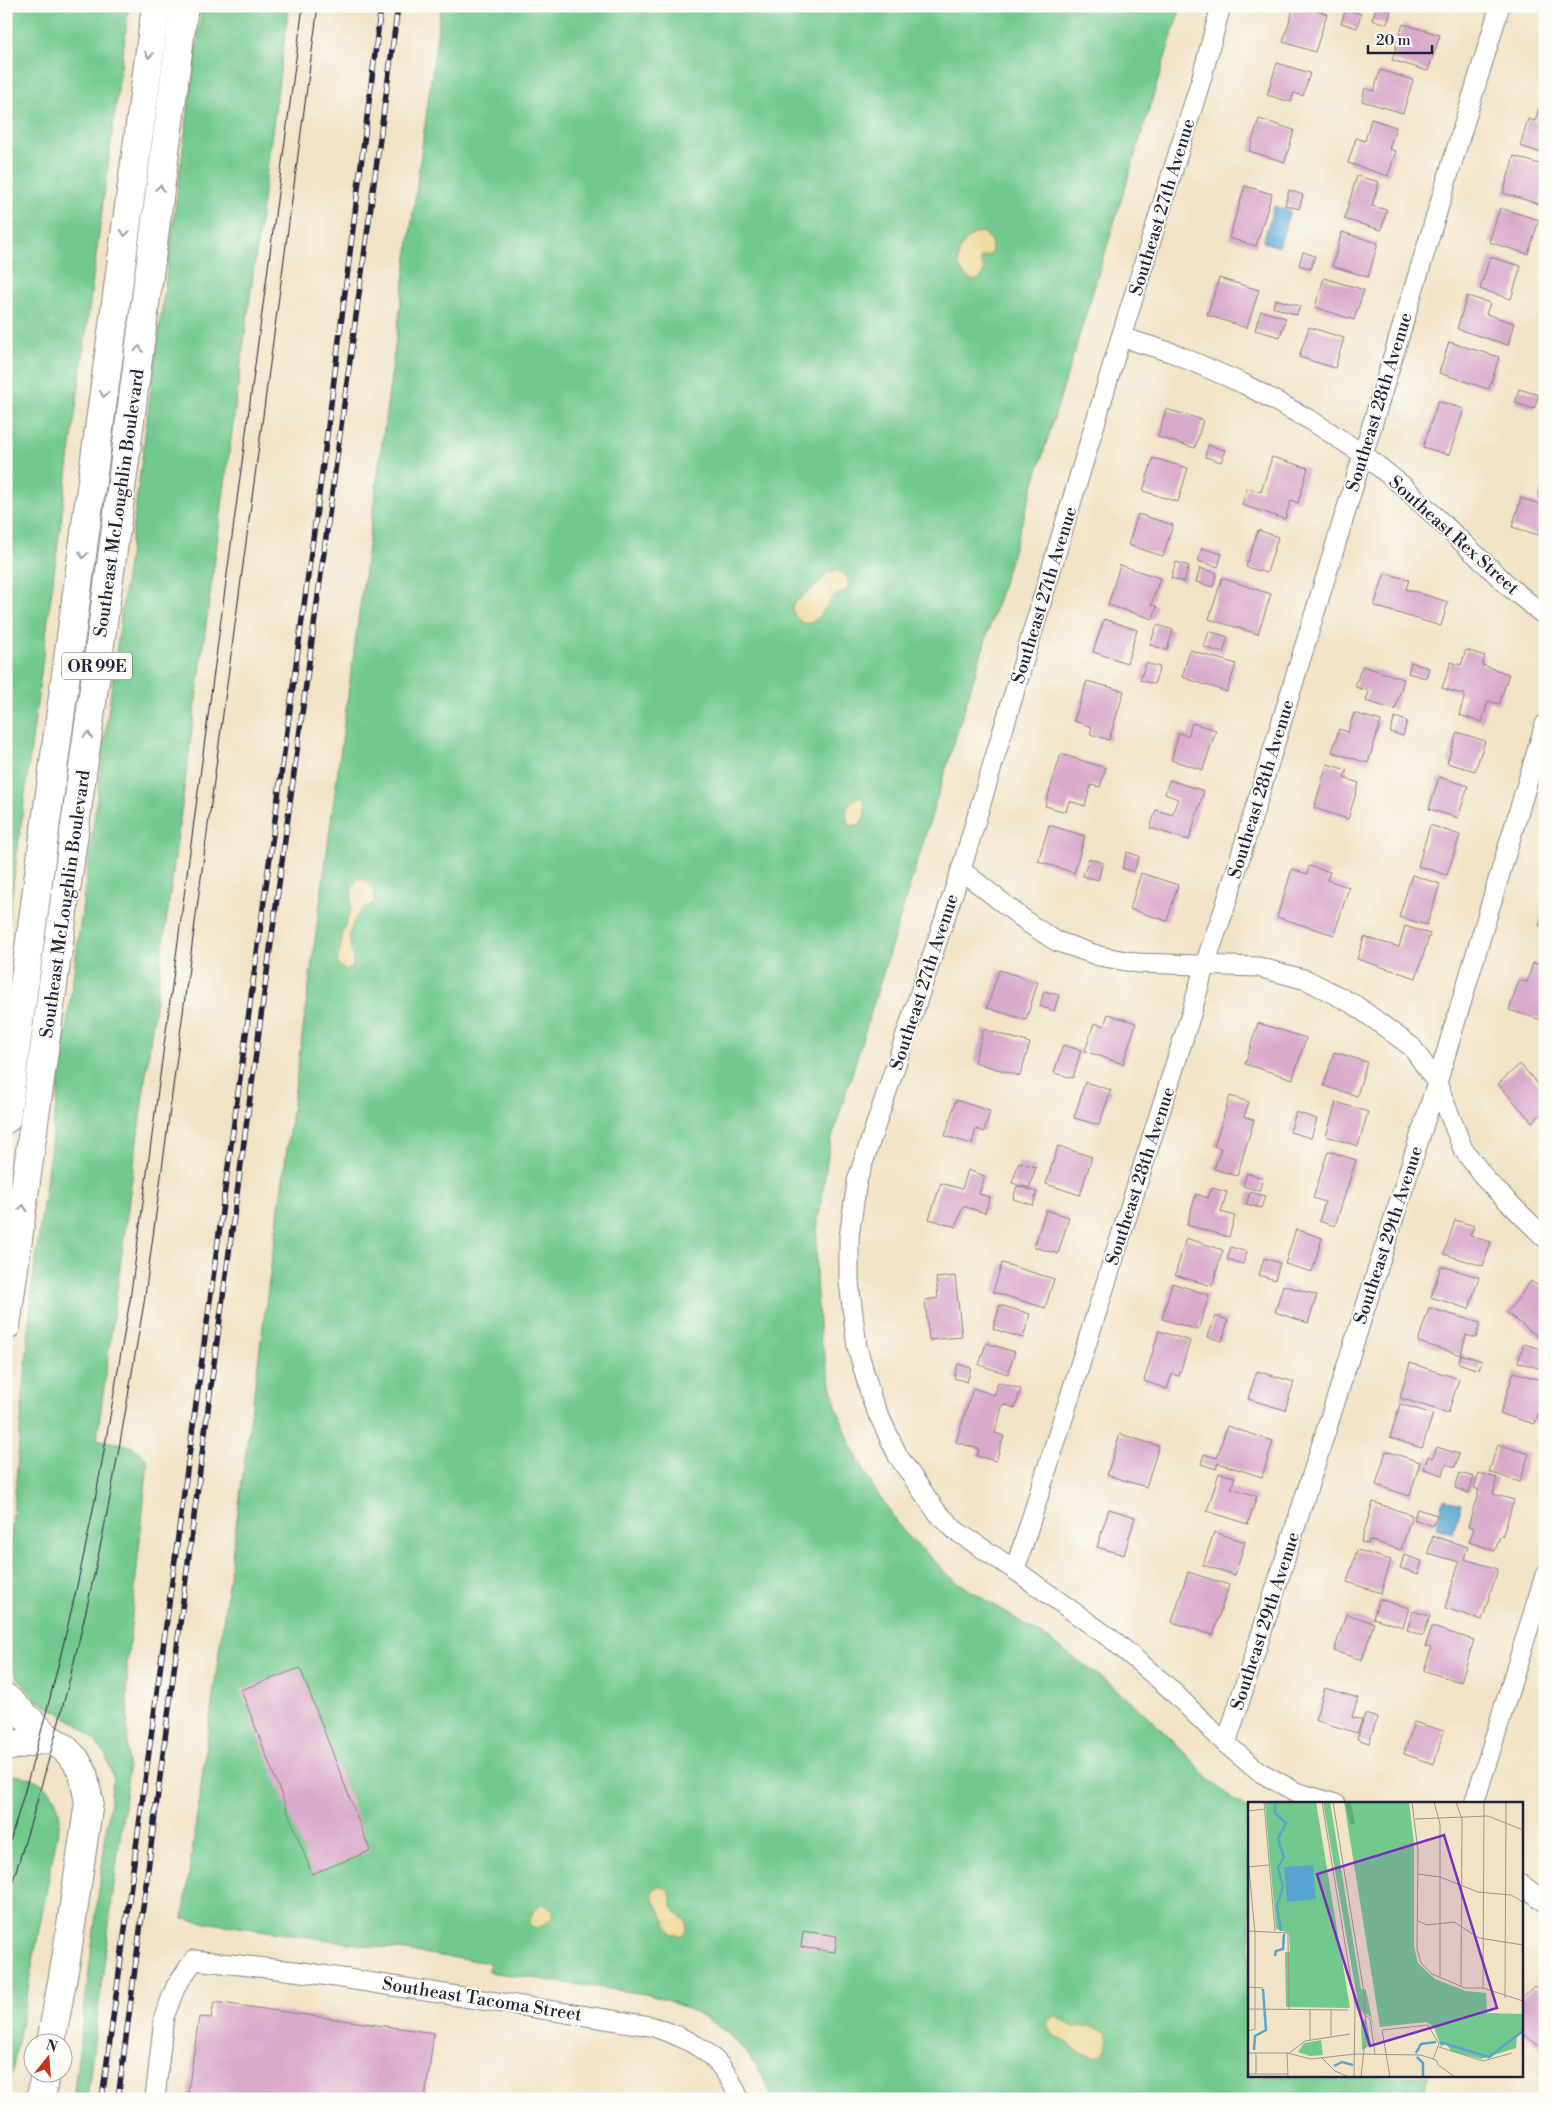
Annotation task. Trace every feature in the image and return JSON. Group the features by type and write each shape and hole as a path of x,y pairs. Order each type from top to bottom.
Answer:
{"highway":[{"name":"Southeast McLoughlin Boulevard","path":"6,1119 156,6"},
{"name":"Southeast McLoughlin Boulevard","path":"6,1326 114,548 184,6"},
{"path":"6,1698 48,1738 75,1759 83,1773 89,1802 66,1960 53,2032"},
{"path":"6,1747 48,1738"}],"street":[{"name":"Southeast 27th Avenue","path":"1220,6 1201,80 1121,337 961,870 858,1181 849,1237 848,1282 857,1347 873,1403 898,1456 936,1510 956,1531 1015,1570 1114,1642 1168,1686 1226,1744 1258,1771 1296,1792 1329,1802"},
{"name":"Southeast 28th Avenue","path":"1015,1570 1192,1011 1205,964 1228,897 1500,6"},
{"name":"Southeast Rex Street","path":"1121,337 1174,352 1244,384 1312,421 1363,454 1411,493 1513,590 1545,616"},
{"name":"Southeast 29th Avenue","path":"1226,1744 1437,1083 1545,724"},
{"path":"961,870 1032,925 1056,941 1099,956 1137,962 1258,966 1307,980 1355,1005 1412,1047 1437,1083 1462,1149 1488,1180 1545,1238"},
{"path":"1475,1802 1545,1575"},
{"path":"1524,1886 1545,1902"},
{"name":"Southeast Tacoma Street","path":"155,2099 164,2017 176,1986 194,1960 312,1973 611,2018 650,2026 692,2041 708,2053 724,2068 739,2099"}],"green space":[{"path":"6,6 129,6 6,938"},
{"path":"202,6 289,6 97,1439 131,1446 148,1462 127,1664 128,1774 87,2099 73,2099 113,1777 106,1756 93,1738 76,1723 35,1699 8,1665 6,1599 33,1280"},
{"path":"441,6 1181,6 829,1148 817,1230 816,1281 820,1336 836,1406 853,1450 875,1490 904,1532 953,1579 1051,1641 1110,1684 1151,1719 1224,1793 1248,1810 1248,2078 1428,2078 1422,2099 773,2099 763,2078 738,2043 706,2018 667,2001 645,1994 489,1972 490,1963 183,1919"},
{"path":"6,1775 28,1777 44,1785 55,1799 60,1819 7,2099"}],"sand":[{"path":"981,232 989,238 992,245 991,252 990,255 980,258 983,273 979,279 969,279 960,268 959,252 968,239"},
{"path":"836,571 846,576 849,582 848,588 834,597 814,621 804,623 798,619 793,612 793,604 818,584 827,573"},
{"path":"859,797 864,801 865,815 860,824 851,826 847,818 847,809 851,802"},
{"path":"362,878 369,883 374,899 373,903 360,912 353,923 349,938 353,963 352,968 345,970 337,963 342,933 351,910 352,887 357,880"},
{"path":"658,1885 667,1889 674,1910 687,1922 686,1931 681,1936 672,1934 653,1898 652,1892"},
{"path":"542,1904 552,1910 552,1919 538,1928 533,1928 530,1925 532,1916 537,1907"},
{"path":"1057,2016 1073,2027 1090,2026 1106,2032 1109,2039 1102,2054 1091,2056 1085,2054 1054,2035 1047,2023"}],"water":[{"path":"1274,206 1290,211 1279,247 1263,242"},
{"path":"1444,1499 1461,1504 1453,1533 1436,1528"}],"building":[{"path":"1294,6 1303,6 1327,14 1315,52 1283,42"},
{"path":"1416,6 1428,6 1427,10"},
{"path":"1376,7 1391,11 1387,24 1372,20"},
{"path":"1346,9 1361,14 1357,28 1341,23"},
{"path":"1403,24 1440,35 1428,71 1392,60"},
{"path":"1277,63 1310,73 1303,96 1294,93 1291,102 1267,95"},
{"path":"1380,70 1413,80 1403,113 1362,101 1365,88 1374,91"},
{"path":"1539,108 1545,109 1545,154 1520,146 1528,119 1535,121"},
{"path":"1259,119 1294,130 1285,162 1249,151"},
{"path":"1371,119 1396,127 1389,149 1396,151 1388,176 1348,163 1356,138 1365,141"},
{"path":"1514,156 1545,166 1545,188 1539,204 1503,193"},
{"path":"1357,176 1379,182 1372,206 1387,210 1381,230 1344,219"},
{"path":"1245,186 1272,194 1256,246 1229,238"},
{"path":"1289,190 1303,195 1299,209 1285,205"},
{"path":"1500,208 1539,220 1528,254 1489,242"},
{"path":"1342,232 1378,243 1368,277 1332,266"},
{"path":"1303,252 1315,256 1311,269 1299,265"},
{"path":"1490,257 1521,266 1511,299 1480,289"},
{"path":"1219,278 1259,290 1247,328 1207,315"},
{"path":"1324,278 1364,290 1354,320 1315,307"},
{"path":"1467,296 1490,303 1486,314 1514,323 1508,345 1457,329"},
{"path":"1275,299 1300,306 1297,315 1273,307"},
{"path":"1261,311 1286,318 1280,337 1255,330"},
{"path":"1309,327 1344,338 1335,368 1299,357"},
{"path":"1449,342 1499,357 1489,389 1439,373"},
{"path":"1519,389 1539,395 1534,409 1515,403"},
{"path":"1438,401 1464,409 1449,455 1423,447"},
{"path":"1166,409 1203,420 1195,448 1158,437"},
{"path":"1208,445 1225,450 1221,462 1205,457"},
{"path":"1272,457 1308,468 1298,503 1291,500 1285,519 1242,505 1247,488 1261,492"},
{"path":"1153,458 1188,468 1178,502 1143,491"},
{"path":"1542,487 1545,488 1545,500 1538,498"},
{"path":"1521,498 1545,506 1545,537 1512,527"},
{"path":"1138,514 1173,525 1163,556 1128,545"},
{"path":"1258,530 1278,537 1267,573 1246,567"},
{"path":"1202,548 1222,554 1218,567 1198,561"},
{"path":"1176,562 1189,566 1184,582 1171,578"},
{"path":"1120,565 1160,578 1151,605 1157,606 1153,619 1108,605"},
{"path":"1200,568 1217,573 1213,587 1196,582"},
{"path":"1385,573 1409,580 1406,589 1448,602 1441,626 1374,606"},
{"path":"1222,578 1271,594 1258,634 1209,619"},
{"path":"1104,619 1137,630 1127,663 1093,652"},
{"path":"1157,625 1173,630 1167,650 1150,645"},
{"path":"1209,631 1228,637 1223,653 1204,647"},
{"path":"1190,650 1236,664 1227,692 1182,677"},
{"path":"1466,650 1485,656 1482,665 1509,674 1499,704 1488,701 1482,722 1459,715 1465,695 1442,688 1451,662 1461,665"},
{"path":"1411,662 1429,668 1426,678 1408,673"},
{"path":"1146,663 1160,667 1154,684 1140,680"},
{"path":"1362,666 1404,679 1395,710 1366,701 1369,691 1355,687"},
{"path":"1087,681 1124,691 1109,740 1090,734 1092,727 1074,721"},
{"path":"1354,713 1381,721 1368,763 1332,752 1339,729 1348,732"},
{"path":"1395,717 1407,721 1403,736 1390,732"},
{"path":"1192,723 1216,730 1203,770 1171,760 1179,733 1188,736"},
{"path":"1457,732 1485,741 1475,771 1447,763"},
{"path":"1061,754 1106,768 1100,787 1091,785 1085,806 1069,801 1066,812 1045,806"},
{"path":"1327,764 1347,770 1344,778 1359,783 1348,819 1314,808"},
{"path":"1439,777 1468,786 1458,818 1429,809"},
{"path":"1169,780 1204,791 1189,840 1150,828 1156,810 1172,815 1178,799 1165,794"},
{"path":"1049,825 1085,836 1074,873 1038,861"},
{"path":"1430,825 1460,835 1447,875 1418,866"},
{"path":"1127,852 1139,856 1134,872 1122,868"},
{"path":"1089,858 1103,863 1098,880 1083,876"},
{"path":"1309,866 1330,872 1327,880 1349,887 1334,935 1277,917 1292,869 1307,874"},
{"path":"1141,873 1178,885 1167,921 1130,909"},
{"path":"1412,875 1440,884 1427,925 1399,917"},
{"path":"1545,909 1545,928 1539,926"},
{"path":"1405,926 1430,934 1416,978 1357,959 1364,937 1399,947"},
{"path":"1533,963 1545,966 1545,1021 1509,1010 1519,980 1527,982"},
{"path":"999,970 1038,982 1026,1020 987,1008"},
{"path":"1044,991 1059,995 1054,1011 1040,1006"},
{"path":"1108,1014 1136,1023 1123,1064 1085,1051 1094,1023 1104,1026"},
{"path":"1258,1023 1306,1038 1293,1079 1245,1064"},
{"path":"984,1029 1030,1043 1020,1076 974,1062"},
{"path":"1063,1045 1081,1050 1073,1078 1054,1073"},
{"path":"1334,1052 1367,1062 1357,1096 1324,1086"},
{"path":"1520,1064 1545,1092 1545,1110 1532,1122 1498,1084"},
{"path":"1085,1082 1111,1090 1099,1125 1074,1118"},
{"path":"1230,1096 1249,1102 1244,1117 1254,1120 1237,1176 1214,1169 1221,1148 1214,1146"},
{"path":"956,1100 990,1111 984,1132 976,1129 972,1144 945,1136"},
{"path":"1336,1102 1368,1112 1358,1146 1326,1136"},
{"path":"1296,1112 1317,1119 1311,1138 1290,1132"},
{"path":"1058,1146 1092,1157 1080,1195 1046,1184"},
{"path":"1328,1151 1356,1160 1335,1226 1319,1221 1325,1202 1313,1198"},
{"path":"1019,1162 1036,1167 1029,1188 1012,1183"},
{"path":"968,1170 985,1176 979,1194 990,1197 985,1213 963,1206 956,1227 929,1219 941,1183 962,1189"},
{"path":"1247,1173 1263,1178 1259,1191 1243,1186"},
{"path":"1017,1186 1037,1192 1033,1205 1013,1199"},
{"path":"1212,1188 1227,1192 1221,1212 1235,1216 1229,1237 1187,1225 1196,1194 1208,1198"},
{"path":"1250,1192 1265,1196 1261,1208 1246,1204"},
{"path":"1046,1210 1069,1217 1058,1254 1034,1247"},
{"path":"1455,1220 1474,1226 1470,1236 1491,1242 1483,1266 1444,1254"},
{"path":"1296,1229 1322,1238 1312,1272 1285,1264"},
{"path":"1186,1238 1223,1250 1212,1286 1175,1275"},
{"path":"1231,1247 1247,1252 1243,1264 1227,1259"},
{"path":"1264,1258 1280,1263 1275,1280 1259,1275"},
{"path":"1002,1263 1054,1279 1045,1308 993,1292"},
{"path":"1441,1266 1479,1277 1469,1309 1431,1297"},
{"path":"955,1276 962,1337 929,1340 925,1300 938,1298 936,1278"},
{"path":"1531,1281 1545,1291 1545,1342 1507,1313"},
{"path":"1172,1283 1209,1295 1198,1330 1162,1319"},
{"path":"1283,1285 1317,1295 1308,1323 1275,1312"},
{"path":"1000,1305 1030,1314 1023,1338 993,1329"},
{"path":"1429,1308 1480,1323 1476,1338 1466,1335 1461,1354 1482,1361 1479,1370 1458,1363 1461,1355 1418,1342"},
{"path":"1215,1316 1228,1320 1222,1341 1208,1337"},
{"path":"1159,1331 1190,1341 1179,1376 1172,1374 1167,1389 1144,1381"},
{"path":"986,1343 1015,1352 1008,1374 979,1365"},
{"path":"1524,1344 1545,1350 1545,1370 1518,1362"},
{"path":"1410,1363 1459,1379 1448,1413 1400,1398"},
{"path":"958,1364 971,1368 967,1382 954,1378"},
{"path":"1257,1371 1294,1382 1285,1410 1248,1399"},
{"path":"1514,1372 1545,1381 1545,1394 1535,1424 1500,1414"},
{"path":"998,1382 1021,1389 1015,1408 1003,1404 995,1433 1004,1436 996,1461 977,1456 979,1449 956,1442 973,1388 994,1395"},
{"path":"1400,1404 1433,1414 1422,1448 1390,1438"},
{"path":"1227,1426 1273,1441 1262,1477 1218,1463 1216,1469 1201,1464 1204,1454 1217,1458"},
{"path":"1120,1434 1159,1446 1146,1487 1107,1475"},
{"path":"1498,1444 1529,1454 1520,1482 1489,1472"},
{"path":"1437,1447 1459,1454 1455,1467 1446,1464 1443,1475 1424,1469 1428,1456 1433,1458"},
{"path":"1386,1451 1420,1462 1410,1496 1376,1485"},
{"path":"1219,1473 1235,1477 1231,1488 1257,1496 1248,1524 1207,1511"},
{"path":"1460,1473 1474,1477 1469,1493 1455,1488"},
{"path":"1479,1473 1497,1478 1493,1494 1514,1500 1502,1537 1500,1536 1495,1551 1469,1542 1474,1528 1468,1526 1479,1490 1474,1488"},
{"path":"1373,1502 1412,1515 1401,1550 1369,1540 1368,1544 1361,1542"},
{"path":"1109,1509 1135,1517 1124,1555 1097,1547"},
{"path":"1417,1509 1437,1515 1433,1526 1414,1519"},
{"path":"1214,1532 1245,1542 1235,1575 1203,1565"},
{"path":"1433,1536 1468,1547 1464,1559 1498,1569 1482,1620 1445,1608 1459,1562 1428,1553"},
{"path":"1357,1550 1391,1560 1381,1593 1347,1582"},
{"path":"1404,1555 1422,1561 1418,1574 1400,1568"},
{"path":"1188,1572 1229,1585 1213,1635 1172,1622"},
{"path":"1379,1599 1409,1608 1403,1627 1373,1618"},
{"path":"1413,1611 1430,1616 1423,1636 1407,1630"},
{"path":"1346,1614 1374,1623 1362,1660 1334,1651"},
{"path":"1432,1627 1474,1640 1461,1682 1424,1671 1431,1648 1425,1647"},
{"path":"300,1668 370,1851 312,1874 241,1690"},
{"path":"1325,1688 1358,1698 1352,1717 1362,1720 1357,1733 1315,1720"},
{"path":"1365,1714 1377,1718 1369,1743 1357,1739"},
{"path":"1414,1722 1444,1731 1434,1764 1404,1754"},
{"path":"803,1931 837,1936 835,1952 801,1947"},
{"path":"1534,1986 1545,1995 1545,2054 1524,2034 1524,1996"},
{"path":"214,2002 434,2033 425,2099 187,2099 199,2017 211,2018"},
{"path":"1545,2065 1545,2077 1539,2072"}],"tram line":[{"path":"6,1855 48,1706 76,1592 97,1491 130,1300 303,6"},
{"path":"6,1902 45,1774 68,1687 98,1557 111,1494 144,1303 318,6"}],"railway":[{"path":"102,2099 327,435 381,6"},
{"path":"118,2099 214,1363 398,6"}]}
